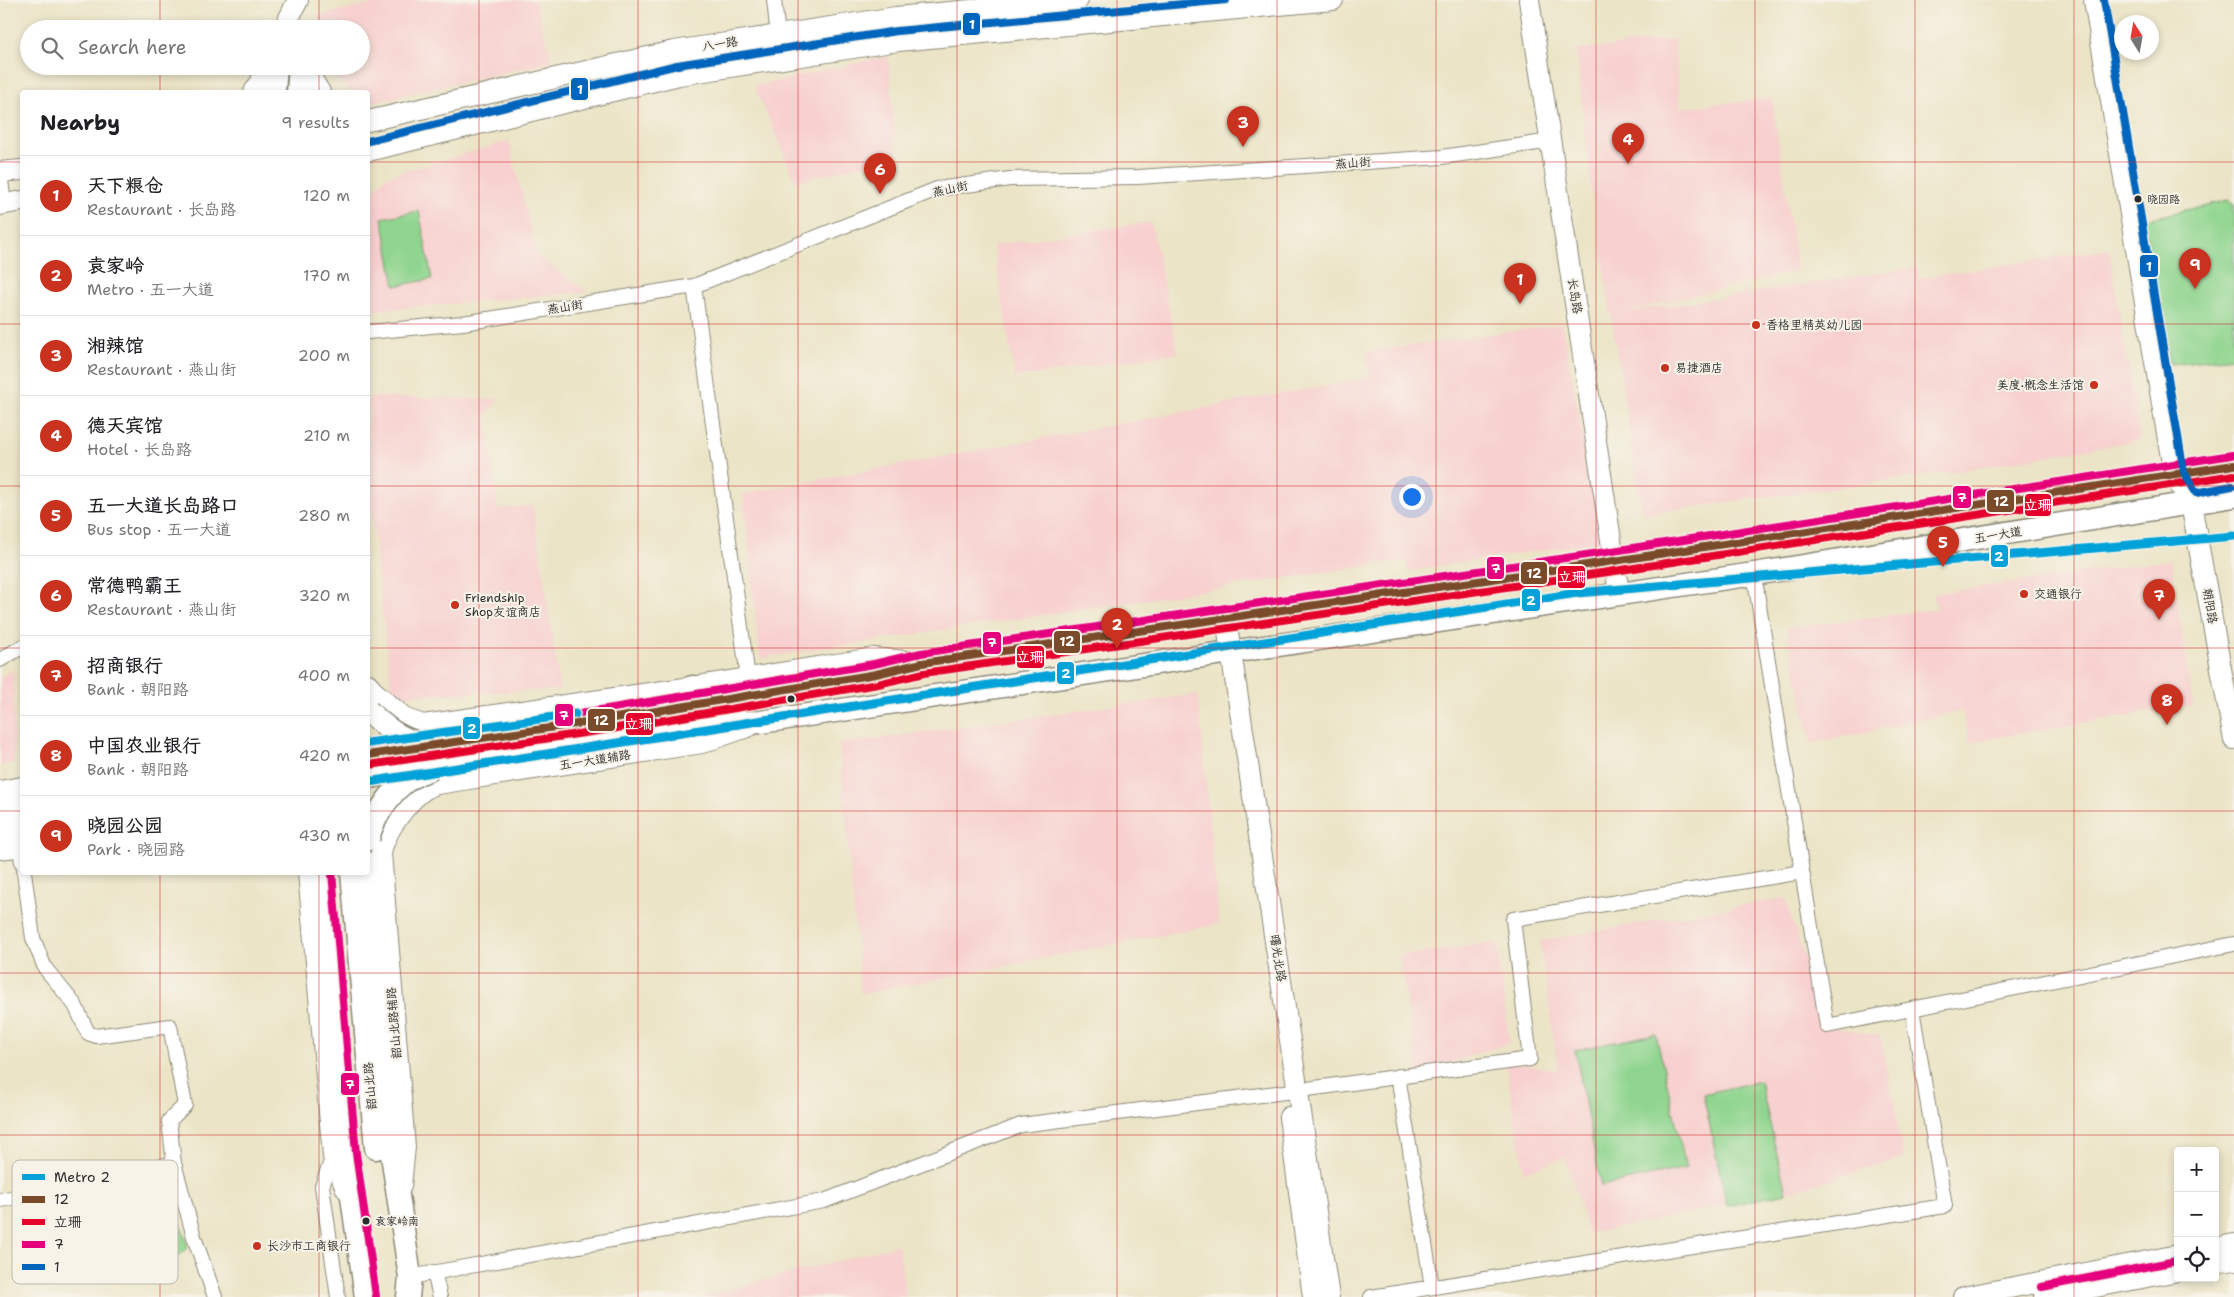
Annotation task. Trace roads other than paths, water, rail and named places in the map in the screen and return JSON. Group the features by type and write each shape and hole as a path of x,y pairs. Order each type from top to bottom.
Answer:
{"main road":[{"name":"五一大道","path":"371,776 430,778 695,705 752,685 876,674 922,663 1614,561 2234,465"},
{"name":"五一大道","path":"370,755 695,705 761,722 1754,574 2234,496"},
{"path":"370,713 398,735 409,740 434,745"},
{"path":"372,843 371,827 399,787 414,776 430,778"},
{"path":"0,808 20,804"},
{"path":"0,829 20,844"},
{"path":"322,875 339,1155 352,1204 366,1297"},
{"name":"韶山北路","path":"338,875 361,1152 381,1297"},
{"name":"韶山北路","path":"352,875 376,1150 394,1279 400,1297"},
{"path":"369,875 391,1148 409,1287"}],"street":[{"path":"290,20 298,0"},
{"path":"298,0 299,20"},
{"path":"774,0 778,36"},
{"name":"八一路","path":"371,119 674,51 896,17 1078,0"},
{"name":"八一路","path":"373,151 669,77 708,70 898,41 1333,0"},
{"name":"长岛路","path":"1529,0 1619,593"},
{"path":"2094,0 2184,473"},
{"path":"255,90 264,75"},
{"path":"276,90 277,75"},
{"path":"297,90 298,75"},
{"path":"310,75 319,90"},
{"name":"燕山街","path":"370,332 463,323 694,286 938,189 1010,179 1138,177 1442,158 1551,141"},
{"path":"9,203 0,172 20,170"},
{"path":"694,286 752,685"},
{"name":"朝阳路","path":"2184,473 2196,503 2234,691"},
{"name":"朝阳路","path":"2196,503 2234,740"},
{"path":"1754,574 1827,1026 2234,944"},
{"name":"曙光北路","path":"1220,620 1292,1091 1329,1297"},
{"path":"0,660 20,648"},
{"path":"370,687 406,719 416,723 430,724 695,705"},
{"name":"五一大道辅路","path":"430,778 437,784 702,743 761,722"},
{"path":"416,723 430,778"},
{"path":"0,791 20,787"},
{"name":"韶山北路辅路","path":"372,843 380,860 405,1147 399,1200"},
{"path":"0,849 20,845"},
{"path":"409,1287 434,1272 824,1201 1021,1125 1530,1059 1513,919 1802,872"},
{"path":"24,875 36,946 45,968 75,1005 88,1033 96,1036 170,1026 185,1105 169,1121 174,1160"},
{"path":"308,875 339,1155 322,1186 334,1296"},
{"path":"1371,1297 1946,1206 1912,1009"},
{"path":"1398,1076 1432,1287"},
{"name":"曙光北路","path":"1292,1091 1313,1297"},
{"path":"178,1177 194,1237 215,1297"},
{"path":"2219,1247 2234,1244"},
{"path":"1963,1297 2174,1256"},
{"path":"2219,1262 2234,1260"},
{"path":"434,1272 440,1297"},
{"path":"2044,1297 2174,1272"}],"metro line":[{"name":"2","path":"370,782 1577,593 2234,536"},
{"name":"2","path":"370,743 575,714"}],"place":[{"name":"湘辣馆","path":"1243,147"},
{"name":"德天宾馆","path":"1628,164"},
{"name":"常德鸭霸王","path":"880,194"},
{"name":"晓园路","path":"2138,199"},
{"name":"晓园公园","path":"2195,289"},
{"name":"天下粮仓","path":"1520,304"},
{"name":"香格里精英幼儿园","path":"1756,325"},
{"name":"易捷酒店","path":"1665,368"},
{"name":"美度·概念生活馆","path":"2094,385"},
{"name":"五一大道长岛路口","path":"1943,567"},
{"name":"交通银行","path":"2024,594"},
{"name":"Friendship Shop友谊商店","path":"455,605"},
{"name":"招商银行","path":"2159,620"},
{"name":"袁家岭","path":"1117,649"},
{"name":"中国农业银行","path":"2167,725"},
{"name":"袁家岭南","path":"366,1221"},
{"name":"长沙市工商银行","path":"257,1246"}]}
